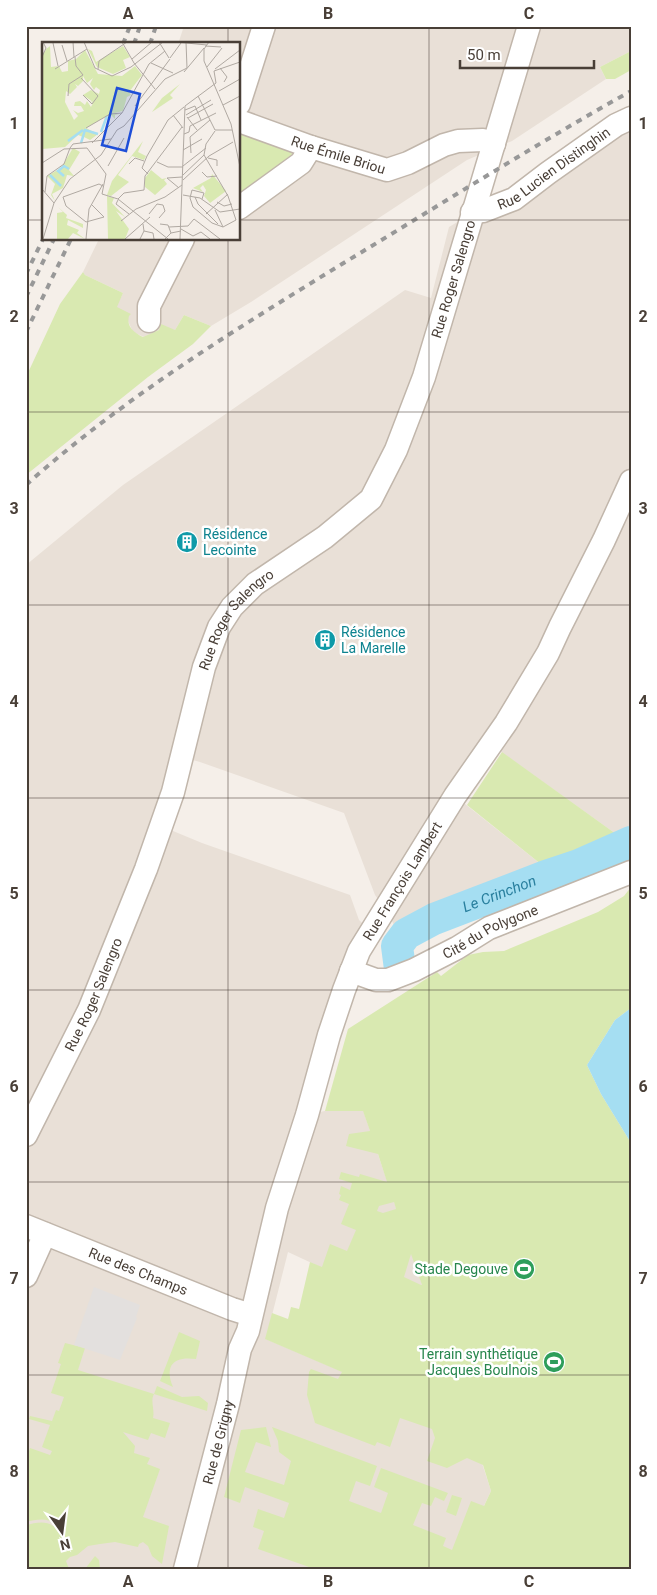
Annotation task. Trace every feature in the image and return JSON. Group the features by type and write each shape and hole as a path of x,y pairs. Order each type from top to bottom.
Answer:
{"street":[{"path":"240,101 264,26"},
{"name":"Rue Roger Salengro","path":"26,1134 89,1010 146,869 172,792 204,667 216,633 232,607 255,584 324,537 371,499 396,450 424,377 529,26"},
{"name":"Rue Lucien Distinghin","path":"472,212 483,211 514,199 616,125 631,118"},
{"name":"Rue Émile Briou","path":"240,120 311,147 387,170 408,164 444,145 458,140 483,140 494,144"},
{"path":"240,207 301,163 311,147"},
{"path":"149,321 149,306 182,240"},
{"name":"Rue François Lambert","path":"251,1315 277,1208 307,1115 329,1034 359,951 402,885 454,796 506,723 548,653 631,481"},
{"name":"Cité du Polygone","path":"351,972 376,980 388,980 414,970 489,928 631,872"},
{"path":"26,1276 35,1230"},
{"name":"Rue des Champs","path":"35,1230 251,1315"},
{"name":"Rue de Grigny","path":"185,1569 228,1404 240,1349 248,1331 251,1315"}],"shaded area":[{"path":"184,26 631,26 631,51 600,67 606,79 512,141 467,160 251,302 211,326 184,315 175,330 159,330 144,337 133,332 127,319 128,316 116,307 123,293 85,275 83,272 99,240 240,240 240,42 179,42"},
{"path":"631,118 631,834 623,839 490,744 455,796 547,869 394,925 375,895 344,813 182,757 161,826 202,843 350,895 359,920 372,932 308,1114 325,1111 363,1110 434,1320 288,1252 266,1339 470,1426 491,1491 454,1569 26,1569 26,565 123,485 405,290 431,298 449,227"},
{"path":"94,1287 140,1305 137,1318 120,1360 74,1345"}],"green space":[{"path":"631,51 631,70 615,79 606,79 600,67"},
{"path":"246,131 288,146 292,154 289,163 240,198 240,134"},
{"path":"83,272 85,275 123,293 117,307 131,314 128,320 130,326 143,337 159,330 161,324 175,330 184,315 211,326 193,344 148,377 26,475 26,377 60,304"},
{"path":"502,752 623,839 631,834 631,853 606,865 461,919 414,940 407,952 411,967 393,975 388,950 389,939 394,925 547,869 467,805"},
{"path":"631,887 631,1008 615,1020 587,1065 601,1094 631,1143 631,1569 309,1569 309,1567 258,1549 264,1531 253,1527 258,1509 284,1518 289,1503 245,1487 240,1503 224,1497 241,1430 266,1427 271,1447 256,1442 245,1472 284,1485 291,1461 279,1452 278,1441 272,1427 377,1466 370,1486 356,1481 349,1501 381,1513 388,1493 374,1487 381,1468 448,1493 444,1501 435,1497 431,1506 422,1503 413,1525 446,1538 443,1546 452,1550 471,1501 484,1506 491,1491 483,1465 467,1458 447,1468 427,1461 435,1438 432,1429 400,1418 390,1447 377,1442 375,1446 315,1423 307,1395 309,1372 311,1369 338,1379 342,1372 265,1339 272,1313 288,1319 291,1307 299,1309 310,1262 322,1267 330,1244 347,1251 356,1230 341,1224 349,1204 339,1200 341,1186 350,1190 352,1183 339,1179 341,1172 359,1177 360,1174 387,1182 378,1154 346,1146 349,1134 370,1131 363,1111 325,1111 348,1029 437,972 441,976 468,955 504,951 598,912 624,896","holes":["394,1202 396,1209 383,1213 377,1211 379,1206","411,1254 422,1285 404,1277"]},
{"path":"179,1332 200,1341 196,1359 182,1359 173,1364 170,1373 173,1387 160,1381"},
{"path":"65,1343 85,1348 78,1370 154,1394 152,1400 153,1418 170,1423 165,1438 151,1433 148,1440 123,1432 135,1446 134,1453 150,1458 147,1464 160,1469 143,1517 169,1526 162,1564 152,1556 148,1546 143,1542 138,1547 115,1542 88,1546 66,1561 69,1569 26,1569 26,1525 40,1522 53,1526 55,1524 45,1520 26,1522 26,1461 30,1448 50,1455 52,1451 42,1447 50,1425 29,1419 30,1416 52,1421 56,1410 59,1411 64,1397 51,1393 61,1364 58,1363"},
{"path":"157,1386 182,1397 199,1396 208,1403 207,1411 154,1394"},
{"path":"452,1495 462,1498 456,1516 446,1512"},
{"path":"95,1556 99,1560 100,1569 85,1569"}],"water":[{"path":"631,1008 631,1143 601,1094 587,1065 615,1020"}],"waterway":[{"name":"Le Crinchon","path":"400,969 397,946 406,934 434,919 579,865 631,842"}],"railway":[{"path":"124,42 130,26"},
{"path":"135,42 140,26"},
{"path":"151,42 156,26"},
{"path":"26,485 101,424 179,367 301,289 486,176 631,91"},
{"path":"26,274 43,240"},
{"path":"26,297 54,240"},
{"path":"26,332 71,240"}],"place":[{"name":"Résidence Lecointe","path":"187,542"},
{"name":"Résidence La Marelle","path":"325,640"},
{"name":"Stade Degouve","path":"524,1269"},
{"name":"Terrain synthétique Jacques Boulnois","path":"554,1362"}]}
